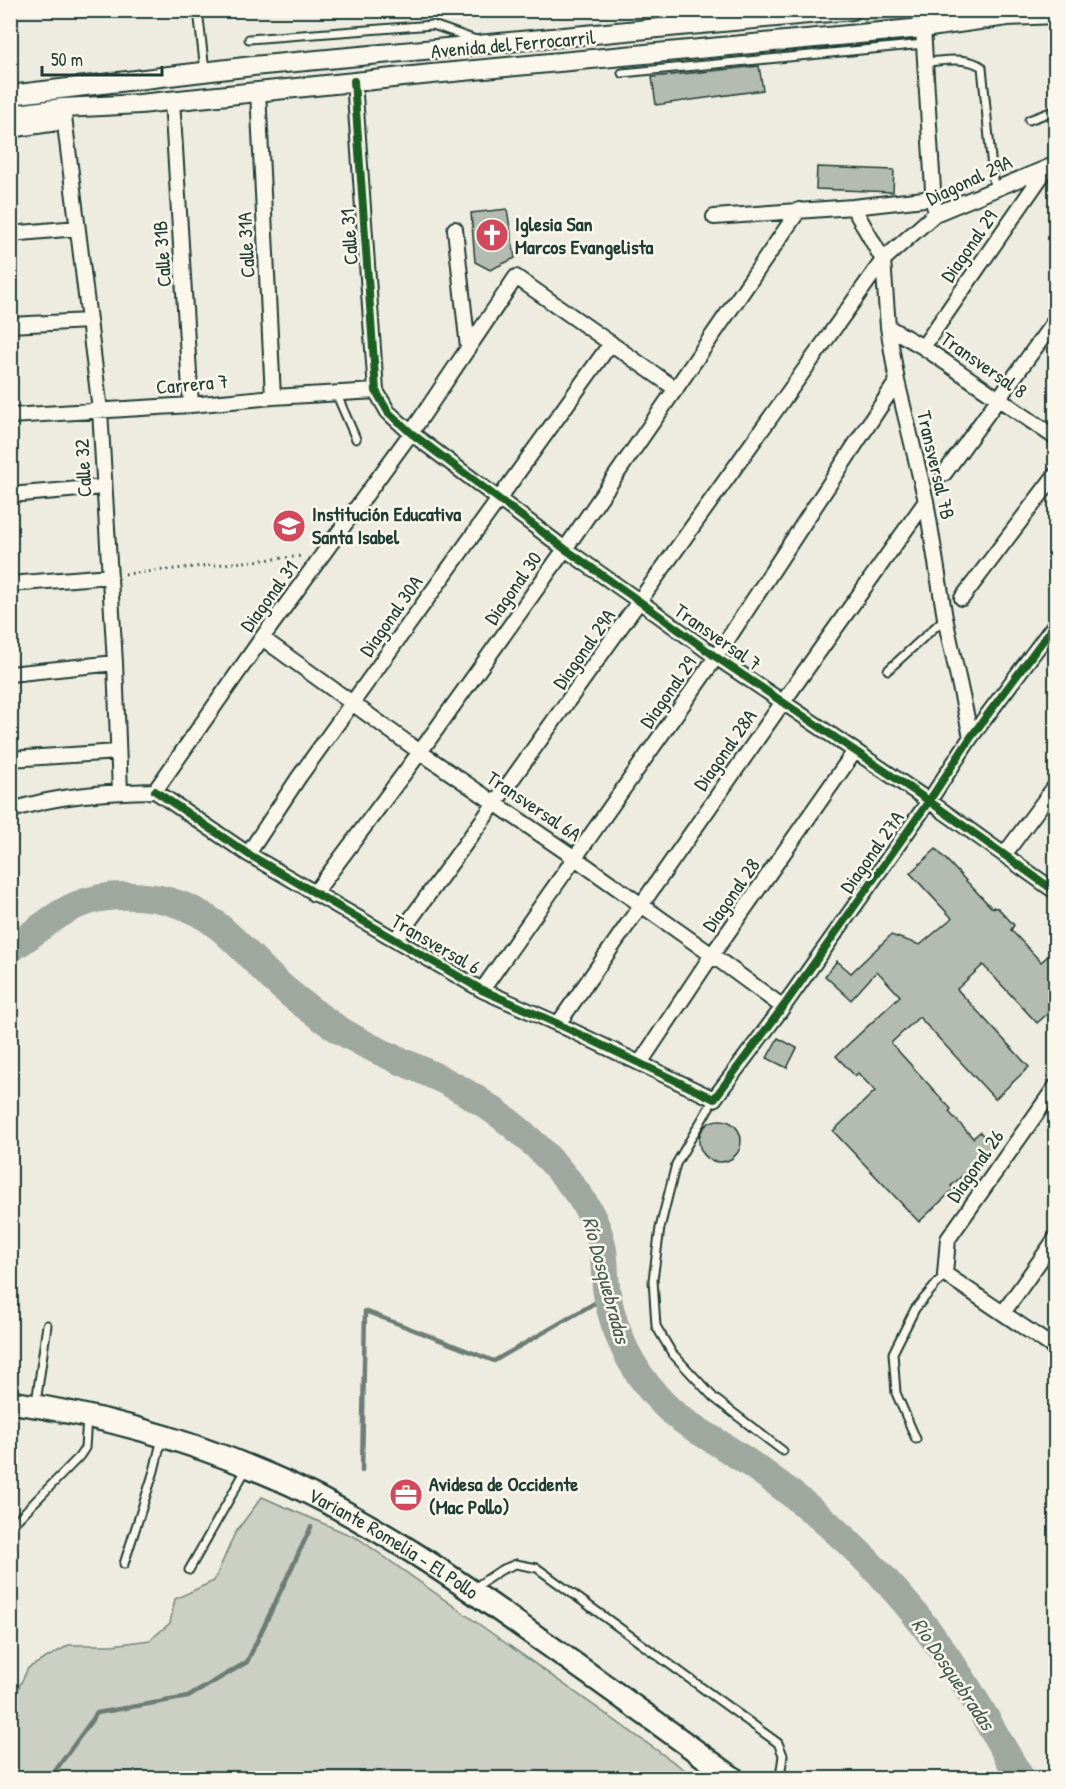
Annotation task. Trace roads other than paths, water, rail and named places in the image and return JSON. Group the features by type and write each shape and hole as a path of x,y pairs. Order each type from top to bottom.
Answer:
{"highway":[{"name":"Variante Romelia - El Pollo","path":"10,1402 88,1415 218,1454 292,1486 366,1524 397,1541 472,1590 733,1779"}],"main road":[{"name":"Avenida del Ferrocarril","path":"10,95 205,71 852,10"},
{"name":"Avenida del Ferrocarril","path":"10,115 64,115 172,100 354,81 923,36 1007,16 1056,14"}],"street":[{"path":"923,36 935,214"},
{"name":"Calle 31","path":"354,81 376,391"},
{"name":"Calle 31A","path":"258,92 273,397"},
{"name":"Calle 31B","path":"172,100 191,405"},
{"path":"10,130 64,115"},
{"name":"Calle 32","path":"64,115 100,410 120,792"},
{"name":"Diagonal 29A","path":"396,939 883,260 935,214 1051,166"},
{"name":"Diagonal 29","path":"923,347 1051,166"},
{"path":"714,217 853,207 933,198"},
{"name":"Transversal 7B","path":"853,207 883,260 888,327 897,381 926,501 945,618 971,737"},
{"name":"Diagonal 30","path":"314,894 420,752 564,549 799,210"},
{"path":"10,234 77,228"},
{"path":"455,229 468,348"},
{"name":"Diagonal 31","path":"155,791 262,638 411,433 516,277 611,343"},
{"path":"944,474 1056,319"},
{"path":"10,326 88,321"},
{"name":"Transversal 8","path":"888,327 923,347 1056,438"},
{"path":"611,343 676,389"},
{"name":"Diagonal 30A","path":"248,854 299,777 611,343"},
{"name":"Diagonal 29","path":"482,990 716,657 897,381"},
{"name":"Carrera 7","path":"10,416 376,391"},
{"name":"Transversal 7","path":"376,391 388,412 411,433 564,549 716,657 929,801 1056,892"},
{"path":"962,598 1056,474"},
{"path":"10,495 103,487"},
{"name":"Diagonal 28A","path":"558,1024 926,501"},
{"path":"10,584 110,576"},
{"name":"Diagonal 27A","path":"714,1099 783,1007 929,801 971,737 1056,622"},
{"name":"Transversal 6A","path":"262,638 783,1007"},
{"path":"10,674 115,663"},
{"name":"Diagonal 28","path":"640,1063 712,955 855,751"},
{"path":"10,759 118,752"},
{"path":"1004,855 1056,785"},
{"path":"10,811 33,803 120,792 155,791"},
{"name":"Transversal 6","path":"155,791 248,854 482,990 714,1099"},
{"name":"Diagonal 26","path":"945,1274 948,1239 1056,1086"},
{"path":"1003,1313 1056,1238"},
{"path":"945,1274 1056,1349"}],"lane":[{"path":"198,10 205,71"},
{"path":"249,39 433,25 487,44"},
{"path":"622,73 923,36"},
{"path":"925,62 961,60 977,63 982,67 994,189"},
{"path":"1029,120 1056,110"},
{"path":"336,393 356,439"},
{"path":"888,670 945,618"},
{"name":"Diagonal 27A","path":"714,1099 676,1164 660,1228 653,1280 656,1326 672,1353 714,1398 783,1451"},
{"path":"916,1439 896,1393 893,1353 915,1310 945,1274"},
{"path":"36,1406 47,1326"},
{"path":"10,1527 79,1457 85,1448 88,1415"},
{"path":"124,1564 154,1470 162,1436"},
{"path":"189,1570 248,1466"},
{"path":"472,1590 501,1570 516,1564 537,1568 778,1743 783,1755 780,1779"}],"waterway":[{"name":"Río Dosquebradas","path":"10,949 60,914 86,902 106,897 136,896 175,903 208,918 221,928 279,984 329,1023 371,1047 465,1092 520,1131 568,1180 593,1219 603,1250 607,1294 614,1322 625,1349 648,1386 681,1419 758,1469 808,1507 868,1562 905,1602 939,1645 972,1694 1021,1778"},
{"path":"362,1471 365,1311 494,1361 607,1296"},
{"path":"50,1778 97,1713 188,1697 247,1662 311,1527"}],"place":[{"name":"Iglesia San Marcos Evangelista","path":"492,235"},
{"name":"Institución Educativa Santa Isabel","path":"289,526"},
{"name":"Avidesa de Occidente (Mac Pollo)","path":"406,1495"}]}
